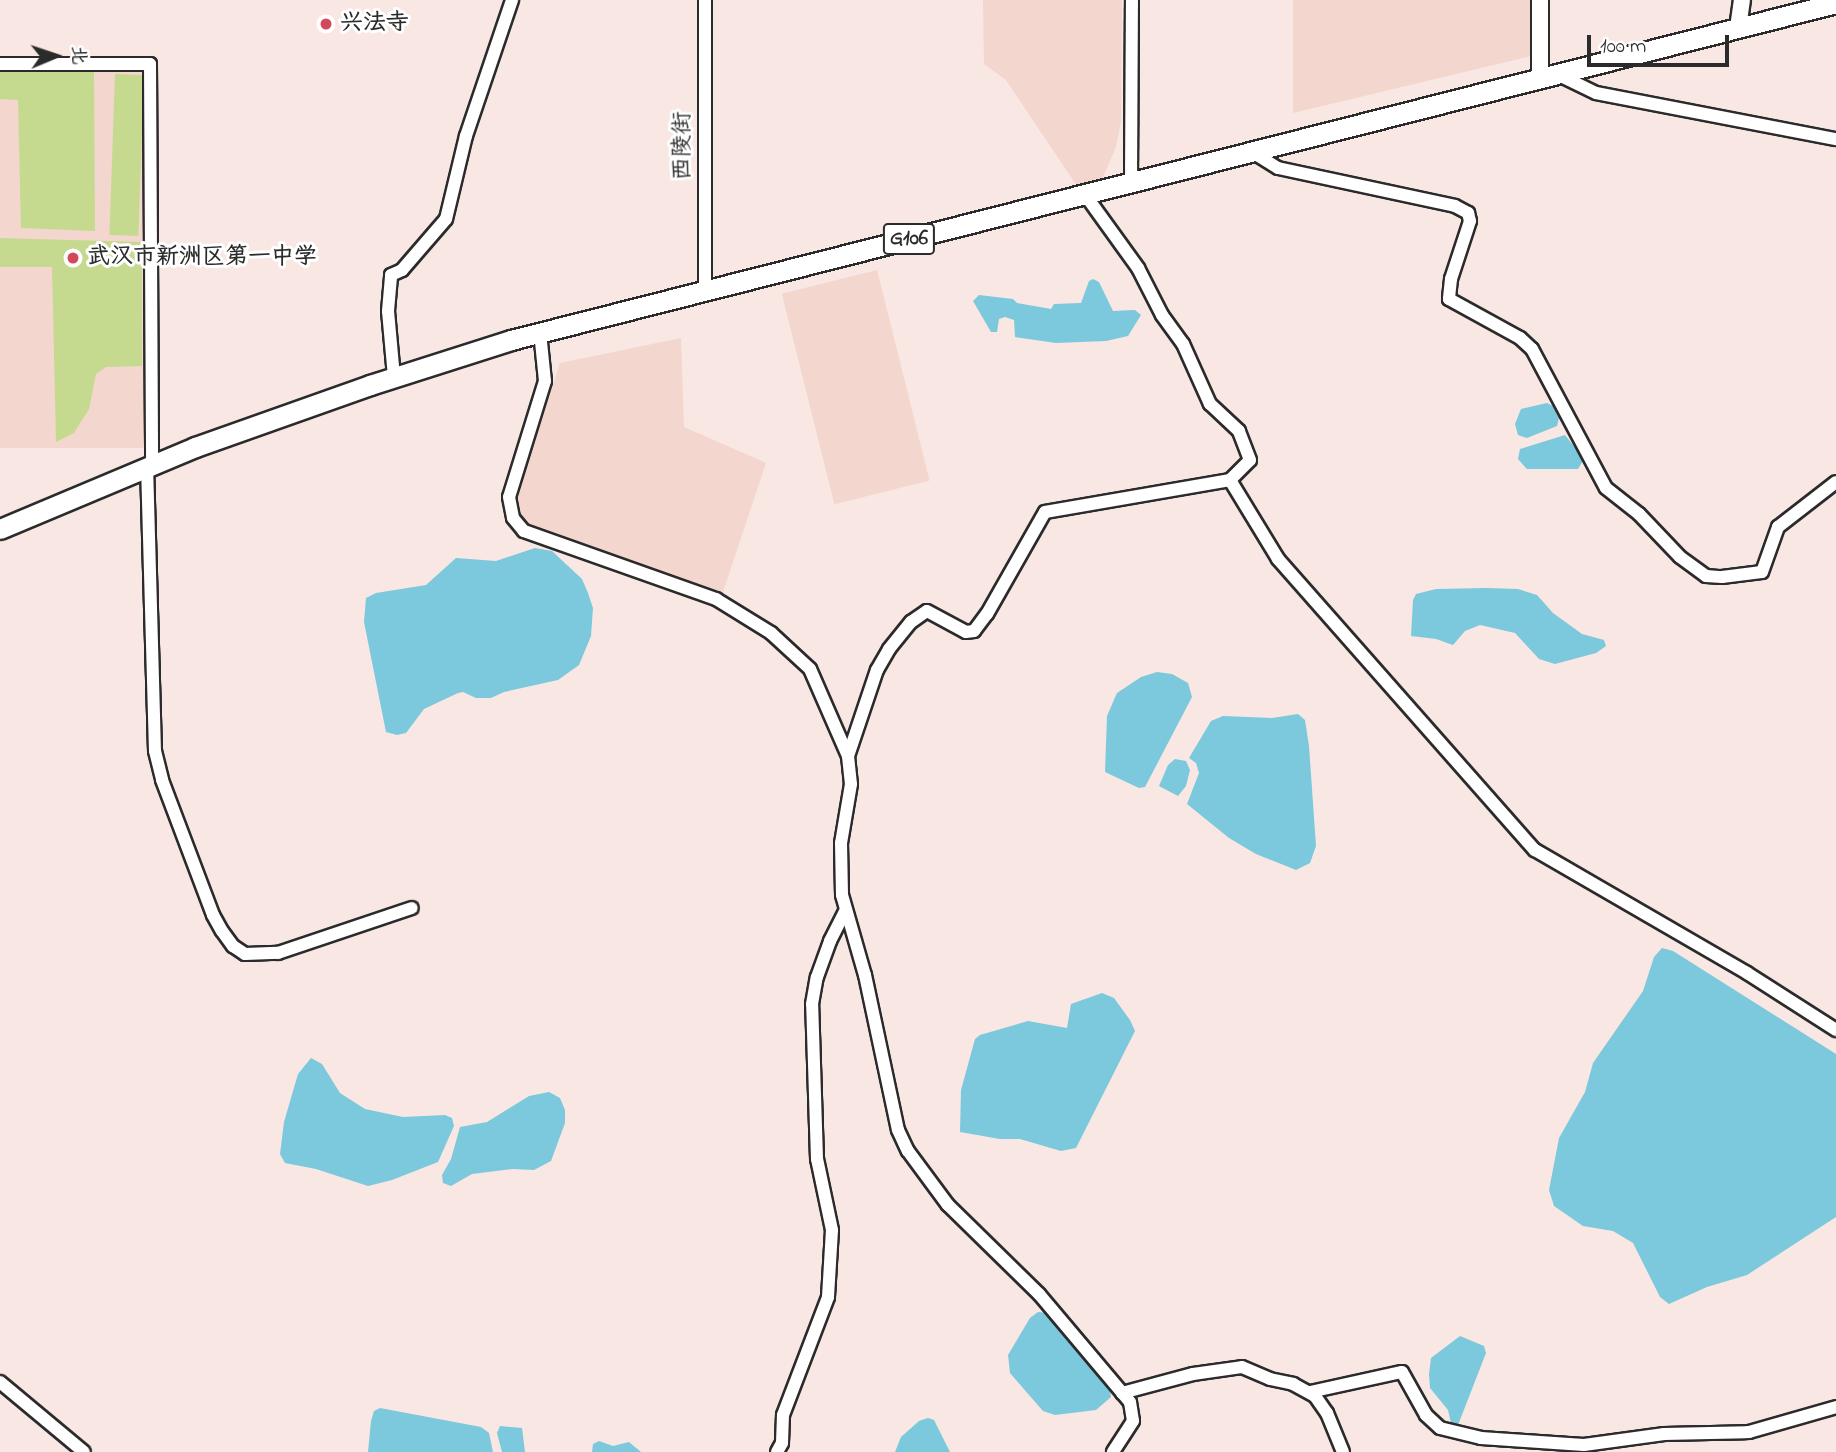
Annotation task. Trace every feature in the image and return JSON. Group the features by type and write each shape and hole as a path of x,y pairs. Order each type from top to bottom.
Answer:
{"highway":[{"name":"G106","path":"0,529 149,465 394,377 540,332 705,292 1248,150 1836,3"}],"main road":[{"path":"1540,0 1548,76"},
{"path":"1738,28 1742,0"}],"street":[{"path":"394,377 388,311 391,275 402,271 446,219 466,136 512,0"},
{"name":"西陵街","path":"705,0 705,292"},
{"path":"1131,181 1132,0"},
{"path":"0,64 150,64 149,465 155,751 162,780 213,915 233,946 245,954 278,953 412,908"},
{"path":"1548,76 1596,93 1836,139"},
{"path":"1248,150 1278,168 1455,206 1468,213 1470,221 1451,279 1449,299 1520,338 1532,349 1606,488 1639,514 1680,557 1706,576 1722,578 1762,572 1778,527 1836,482"},
{"path":"848,756 877,670 889,649 911,622 927,611 966,632 974,631 1045,512 1230,480 1250,460 1239,431 1210,404 1183,344 1162,315 1138,268 1084,193"},
{"path":"540,332 545,382 509,497 510,513 524,531 716,599 754,621 796,654 810,669 848,756 851,784 840,859 845,912 865,975 893,1118 908,1151 954,1212 1039,1294 1129,1402 1133,1422 1113,1452"},
{"path":"1230,480 1278,559 1535,850 1747,973 1836,1030"},
{"path":"777,1452 782,1443 783,1415 828,1297 832,1230 817,1159 812,1004 825,953 845,912"},
{"path":"1122,1393 1193,1374 1235,1367 1310,1392 1402,1372 1431,1422 1440,1428 1481,1438 1584,1445 1664,1434 1748,1432 1836,1407"},
{"path":"0,1382 84,1452"},
{"path":"1310,1392 1327,1413 1343,1452"}],"shaded area":[{"path":"983,0 1122,0 1121,122 1116,147 1100,184 1079,189 1006,80 984,64"},
{"path":"1293,0 1531,0 1531,56 1293,113"},
{"name":"武汉市新洲区第一中学","path":"0,68 147,68 147,448 0,448"},
{"path":"877,270 929,481 834,504 782,294"},
{"path":"681,338 684,427 766,463 723,592 521,525 513,508 560,363"}],"green space":[{"path":"0,70 94,72 95,231 21,228 18,100 0,99"},
{"path":"115,74 144,75 138,236 109,235"},
{"path":"0,238 142,242 142,366 106,367 96,374 89,409 74,433 56,442 52,267 0,267"}],"water":[{"path":"1093,279 1099,282 1113,311 1135,310 1141,315 1128,336 1106,341 1056,343 1015,337 1014,320 1005,317 999,319 997,332 991,332 973,301 979,295 1013,299 1017,303 1051,309 1054,304 1081,303 1089,281"},
{"path":"1547,403 1553,406 1559,418 1557,426 1527,438 1518,435 1515,424 1521,409"},
{"path":"1565,435 1584,459 1578,469 1527,469 1518,459 1520,449"},
{"path":"535,548 552,551 582,579 588,593 593,608 591,636 579,665 558,680 504,692 491,698 476,698 463,692 458,693 424,709 406,733 397,735 386,732 364,622 366,598 376,593 426,585 456,558 496,561"},
{"path":"1436,589 1518,589 1537,595 1553,613 1582,634 1604,640 1606,646 1596,653 1555,664 1539,659 1515,633 1480,625 1465,631 1453,645 1436,639 1411,636 1413,600 1416,594"},
{"path":"1157,672 1172,674 1188,683 1192,697 1145,787 1139,788 1105,772 1107,716 1117,693 1141,677"},
{"path":"1298,714 1305,720 1309,746 1316,846 1310,863 1296,870 1256,854 1229,838 1187,804 1199,773 1196,763 1189,758 1211,721 1223,716 1272,718"},
{"path":"1175,759 1186,761 1190,770 1186,786 1178,796 1159,786 1168,765"},
{"path":"1662,948 1673,951 1836,1054 1836,1217 1747,1275 1707,1287 1669,1304 1660,1297 1633,1243 1613,1231 1583,1226 1554,1206 1549,1190 1559,1138 1585,1092 1593,1063 1643,991 1654,957"},
{"path":"1102,993 1114,998 1135,1031 1076,1148 1061,1151 1020,1139 1000,1139 960,1132 961,1090 975,1039 980,1035 1028,1021 1067,1028 1071,1004"},
{"path":"311,1058 322,1064 340,1093 365,1109 403,1117 445,1115 452,1118 454,1126 438,1162 392,1180 368,1186 316,1169 285,1163 280,1154 284,1122 298,1074"},
{"path":"549,1092 560,1098 565,1110 565,1123 551,1161 534,1170 513,1169 472,1174 451,1186 443,1183 442,1175 451,1159 460,1127 487,1122 529,1096"},
{"path":"1038,1312 1047,1313 1110,1391 1111,1397 1096,1410 1055,1415 1043,1411 1010,1373 1008,1355 1030,1318"},
{"path":"1460,1336 1484,1346 1486,1353 1458,1425 1451,1423 1448,1410 1430,1388 1429,1374 1431,1358"},
{"path":"380,1408 481,1427 489,1433 493,1452 368,1452 371,1421 374,1411"},
{"path":"928,1418 934,1420 950,1452 895,1452 901,1437 919,1421"},
{"path":"500,1426 522,1428 525,1452 502,1452 497,1433"},
{"path":"599,1441 613,1446 629,1442 641,1452 592,1452 593,1444"}],"place":[{"name":"兴法寺","path":"326,24"},
{"name":"武汉市新洲区第一中学","path":"73,258"}]}
